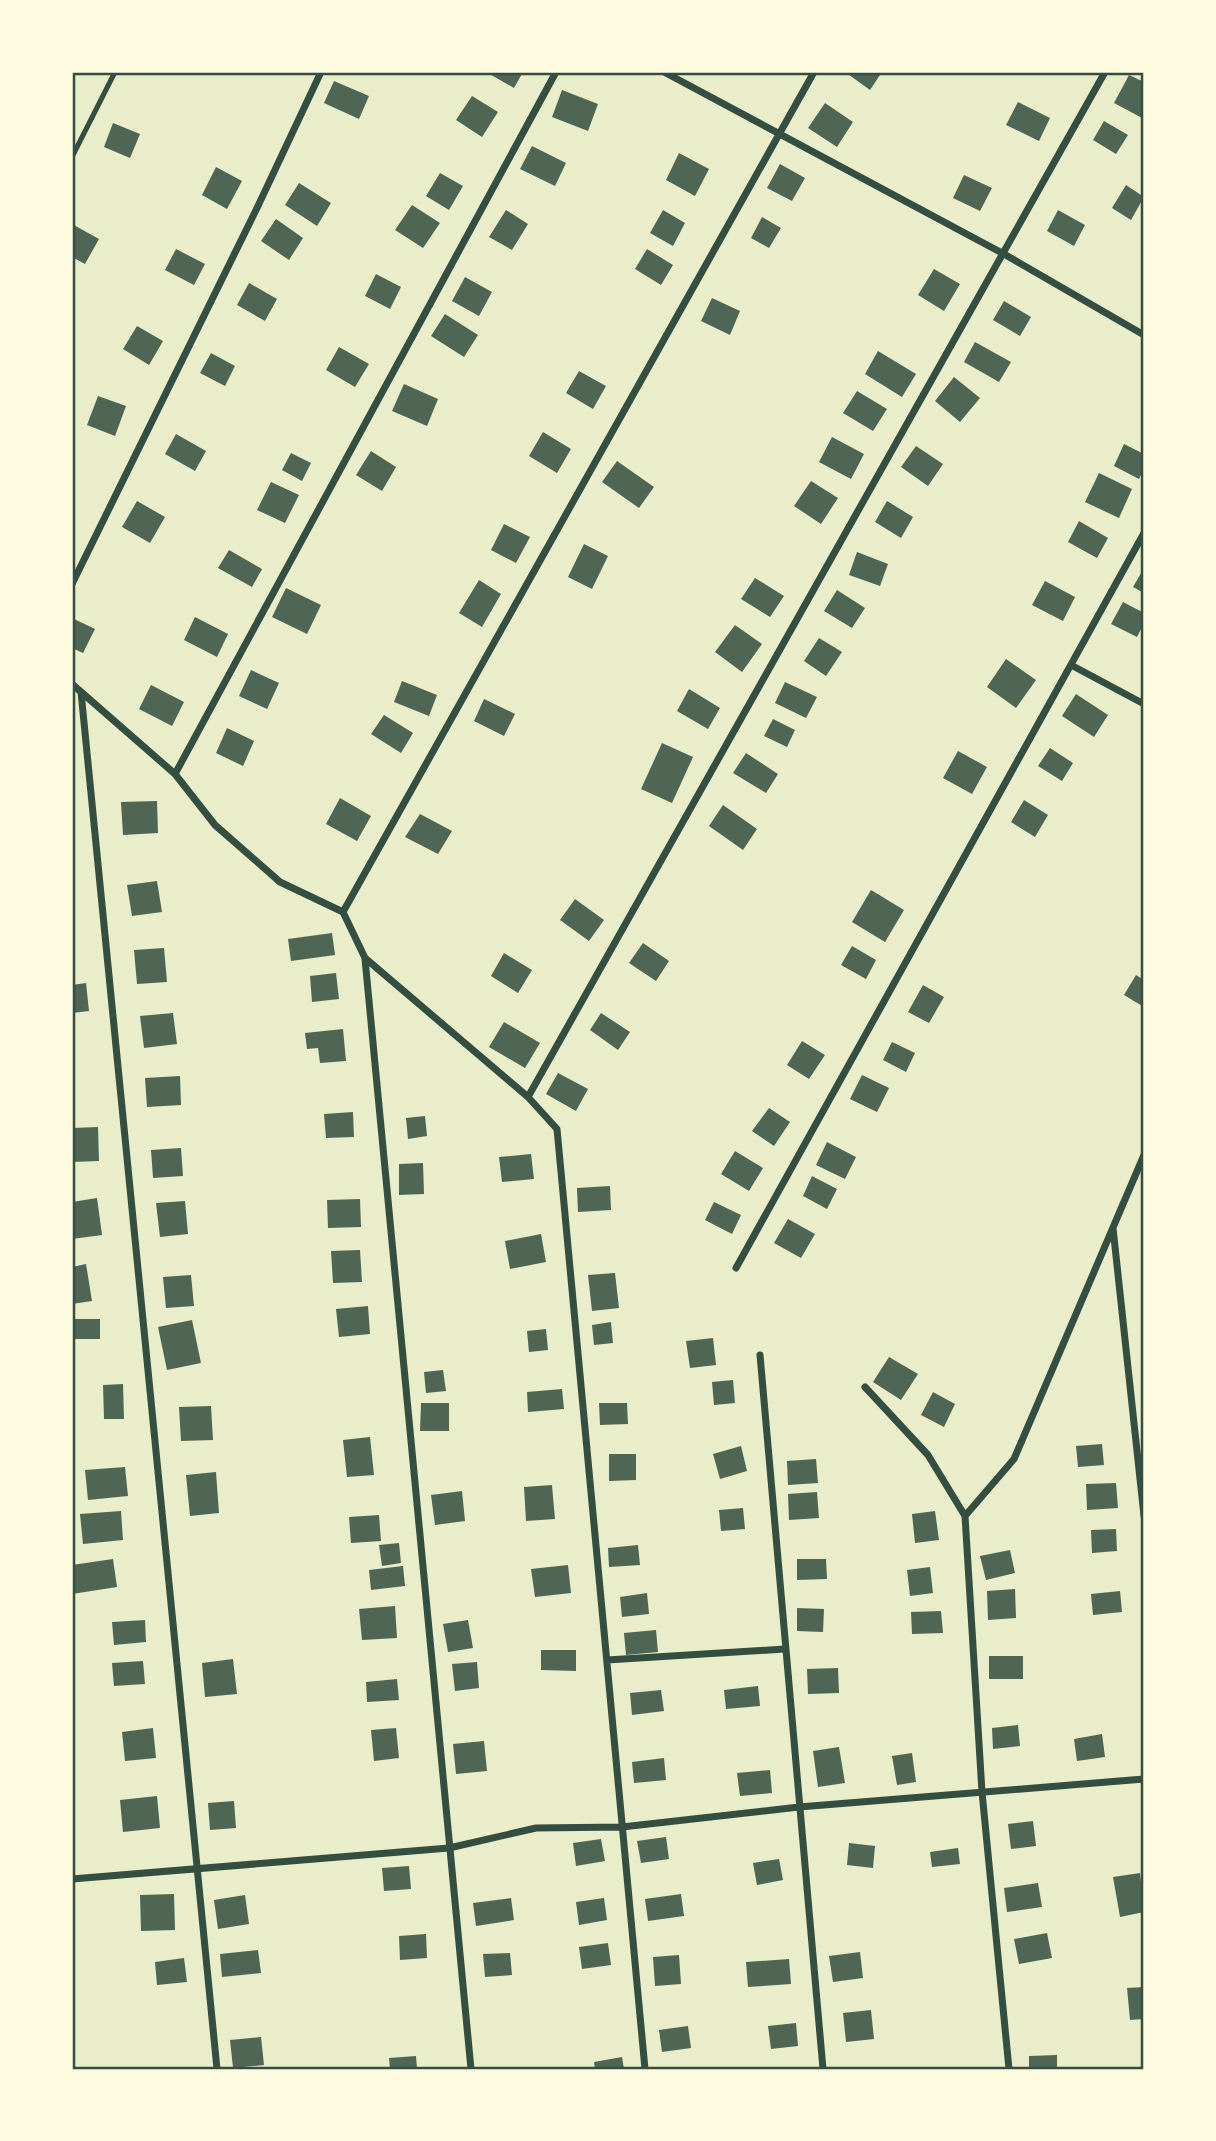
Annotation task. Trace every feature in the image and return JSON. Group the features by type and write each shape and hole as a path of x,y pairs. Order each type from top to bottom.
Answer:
{"street":[{"path":"72,584 321,72"},
{"path":"175,774 556,72"},
{"path":"664,72 1004,254 1144,335"},
{"path":"343,912 814,72"},
{"path":"528,1097 1105,72"},
{"path":"736,1268 1144,533"},
{"path":"1071,665 1144,704"},
{"path":"72,684 175,774 215,825 280,882 343,912 365,958 471,2069"},
{"path":"81,691 217,2069"},
{"path":"365,958 528,1097 557,1129 645,2069"},
{"path":"965,1516 1014,1459 1144,1155"},
{"path":"1113,1227 1144,1516"},
{"path":"760,1354 823,2069"},
{"path":"865,1387 928,1455 965,1516 982,1792 1009,2069"},
{"path":"607,1660 785,1648"},
{"path":"72,1879 449,1848 536,1828 622,1827 799,1807 1144,1779"}],"lane":[{"path":"72,157 115,72"}],"building":[{"path":"486,72 523,72 514,88"},
{"path":"845,72 882,72 870,90"},
{"path":"1129,75 1144,82 1144,119 1114,103"},
{"path":"334,81 369,96 359,119 324,103"},
{"path":"562,90 598,104 588,131 552,117"},
{"path":"472,96 498,112 482,137 456,120"},
{"path":"1018,102 1050,118 1039,141 1006,125"},
{"path":"825,103 853,122 837,147 808,128"},
{"path":"1104,121 1128,135 1116,154 1093,140"},
{"path":"113,123 140,134 130,158 104,147"},
{"path":"532,146 566,163 555,186 520,169"},
{"path":"679,153 709,169 695,196 666,180"},
{"path":"780,164 805,178 792,201 767,188"},
{"path":"216,167 242,181 227,209 202,195"},
{"path":"440,173 463,186 449,210 426,196"},
{"path":"964,175 992,188 980,211 953,198"},
{"path":"299,183 331,203 317,226 285,205"},
{"path":"1126,185 1144,197 1131,220 1112,208"},
{"path":"412,205 440,223 423,248 395,230"},
{"path":"506,210 528,224 512,250 489,237"},
{"path":"663,210 685,223 673,246 650,233"},
{"path":"1058,210 1085,225 1074,246 1047,231"},
{"path":"762,217 781,228 769,248 751,238"},
{"path":"276,219 303,238 289,260 261,241"},
{"path":"72,224 99,239 85,264 72,257"},
{"path":"176,249 205,264 194,285 165,270"},
{"path":"647,249 673,265 661,285 635,269"},
{"path":"934,269 960,284 944,311 918,295"},
{"path":"376,274 401,287 390,309 365,296"},
{"path":"465,277 492,292 479,316 452,301"},
{"path":"249,283 277,299 265,321 237,305"},
{"path":"712,298 740,311 730,335 701,321"},
{"path":"1004,301 1031,317 1020,336 993,320"},
{"path":"445,314 478,335 464,357 431,336"},
{"path":"137,326 163,341 149,365 123,349"},
{"path":"975,342 1011,362 999,382 964,362"},
{"path":"339,347 369,364 355,387 326,370"},
{"path":"878,351 916,374 902,397 865,374"},
{"path":"211,353 235,366 225,386 200,373"},
{"path":"579,371 606,386 593,409 566,393"},
{"path":"954,377 980,398 960,422 935,401"},
{"path":"404,384 438,399 427,426 392,411"},
{"path":"857,391 887,409 873,431 843,413"},
{"path":"98,396 126,406 115,436 87,425"},
{"path":"543,432 571,449 557,473 529,456"},
{"path":"176,434 206,451 195,471 165,454"},
{"path":"832,437 864,454 851,479 819,462"},
{"path":"1124,444 1144,454 1144,469 1139,479 1114,466"},
{"path":"916,446 943,464 928,486 901,467"},
{"path":"371,451 396,467 382,491 356,475"},
{"path":"291,453 311,463 302,481 282,470"},
{"path":"617,461 654,487 639,508 602,482"},
{"path":"1099,473 1132,489 1119,518 1085,502"},
{"path":"811,481 838,498 821,524 794,506"},
{"path":"271,482 299,495 285,523 257,510"},
{"path":"137,501 165,517 150,543 122,527"},
{"path":"887,501 913,517 901,538 875,522"},
{"path":"1079,521 1108,538 1097,558 1068,542"},
{"path":"504,524 530,537 516,563 491,550"},
{"path":"584,544 608,556 592,589 568,577"},
{"path":"229,550 262,569 252,587 218,568"},
{"path":"857,552 888,564 880,586 849,575"},
{"path":"1144,568 1144,593 1133,587"},
{"path":"755,578 784,596 770,617 741,599"},
{"path":"479,580 501,594 482,627 459,613"},
{"path":"1045,581 1075,597 1063,621 1032,605"},
{"path":"286,588 321,605 307,634 272,617"},
{"path":"837,590 865,608 852,628 824,611"},
{"path":"1123,602 1144,613 1144,623 1137,637 1111,624"},
{"path":"195,617 228,634 217,657 184,640"},
{"path":"72,618 95,629 83,653 72,648"},
{"path":"735,625 762,644 742,672 715,652"},
{"path":"819,638 842,652 826,676 804,661"},
{"path":"1006,659 1036,680 1016,708 987,687"},
{"path":"251,670 279,683 267,709 239,696"},
{"path":"402,681 437,695 429,716 394,702"},
{"path":"785,682 817,697 806,718 775,703"},
{"path":"151,685 184,702 172,726 139,709"},
{"path":"689,689 720,708 708,729 677,711"},
{"path":"1076,694 1108,715 1094,737 1062,716"},
{"path":"484,699 515,714 504,736 474,721"},
{"path":"384,715 413,733 401,753 371,734"},
{"path":"773,719 795,730 787,747 764,736"},
{"path":"227,728 254,741 243,766 216,753"},
{"path":"662,743 693,757 672,803 641,789"},
{"path":"1050,748 1073,763 1062,781 1038,766"},
{"path":"958,751 987,767 972,794 943,778"},
{"path":"746,753 778,774 766,793 733,773"},
{"path":"340,798 371,816 357,841 326,824"},
{"path":"1024,800 1048,815 1035,837 1011,822"},
{"path":"157,801 158,833 123,835 121,802"},
{"path":"723,805 757,829 743,850 709,826"},
{"path":"420,814 452,831 438,854 405,837"},
{"path":"157,881 162,912 132,916 127,885"},
{"path":"871,890 904,910 885,942 852,922"},
{"path":"575,899 604,920 589,941 560,920"},
{"path":"332,933 335,955 291,961 288,939"},
{"path":"643,943 669,961 656,981 629,963"},
{"path":"852,946 876,960 866,979 841,965"},
{"path":"164,948 167,982 137,984 134,950"},
{"path":"504,953 532,970 518,993 491,976"},
{"path":"336,973 339,999 312,1002 310,976"},
{"path":"1136,975 1144,980 1144,1007 1124,995"},
{"path":"86,983 89,1011 72,1013 72,985"},
{"path":"923,985 944,997 929,1023 908,1012"},
{"path":"173,1013 177,1044 144,1048 140,1016"},
{"path":"601,1013 630,1032 618,1050 590,1030"},
{"path":"504,1022 540,1043 525,1068 489,1047"},
{"path":"343,1029 346,1061 320,1063 318,1048 307,1049 305,1033"},
{"path":"802,1041 825,1055 809,1079 787,1065"},
{"path":"892,1042 915,1053 906,1072 883,1060"},
{"path":"558,1073 588,1089 576,1111 546,1094"},
{"path":"862,1075 889,1088 877,1112 850,1099"},
{"path":"180,1076 181,1105 147,1107 145,1078"},
{"path":"769,1108 790,1122 774,1146 752,1131"},
{"path":"353,1112 354,1137 326,1138 324,1114"},
{"path":"425,1116 427,1136 408,1139 406,1118"},
{"path":"98,1127 99,1161 72,1162 72,1128"},
{"path":"827,1142 856,1157 845,1179 816,1165"},
{"path":"181,1148 183,1176 153,1178 151,1150"},
{"path":"735,1151 763,1168 749,1191 721,1174"},
{"path":"531,1154 534,1179 502,1182 499,1157"},
{"path":"423,1163 424,1194 399,1195 399,1164"},
{"path":"812,1176 837,1189 827,1209 803,1196"},
{"path":"610,1186 611,1210 578,1212 577,1188"},
{"path":"97,1198 102,1235 72,1239 72,1202"},
{"path":"360,1199 361,1227 328,1228 327,1200"},
{"path":"185,1201 188,1234 160,1237 156,1203"},
{"path":"714,1202 741,1215 732,1234 705,1220"},
{"path":"788,1219 815,1234 801,1258 774,1243"},
{"path":"541,1234 546,1262 510,1269 505,1241"},
{"path":"360,1250 362,1282 333,1283 331,1251"},
{"path":"86,1264 92,1301 72,1304 72,1267"},
{"path":"615,1273 619,1308 592,1311 588,1275"},
{"path":"191,1275 194,1306 166,1308 163,1277"},
{"path":"368,1306 370,1334 339,1337 336,1309"},
{"path":"72,1319 100,1319 100,1339 72,1339"},
{"path":"192,1320 201,1363 167,1370 158,1327"},
{"path":"611,1322 613,1343 594,1345 592,1325"},
{"path":"546,1329 548,1350 529,1352 527,1331"},
{"path":"713,1338 716,1365 690,1368 686,1341"},
{"path":"889,1357 918,1374 901,1400 873,1382"},
{"path":"443,1370 446,1391 426,1393 424,1372"},
{"path":"733,1380 735,1403 714,1405 712,1382"},
{"path":"123,1384 124,1419 104,1419 103,1385"},
{"path":"562,1389 564,1409 528,1412 527,1392"},
{"path":"933,1392 955,1404 944,1427 921,1415"},
{"path":"421,1403 449,1403 449,1431 420,1431"},
{"path":"599,1403 627,1403 628,1424 600,1425"},
{"path":"211,1406 213,1440 181,1441 179,1407"},
{"path":"370,1437 374,1475 347,1477 343,1440"},
{"path":"1102,1444 1104,1465 1078,1467 1076,1446"},
{"path":"741,1446 747,1471 720,1479 713,1454"},
{"path":"609,1454 636,1454 636,1480 609,1481"},
{"path":"816,1459 818,1483 788,1485 787,1461"},
{"path":"125,1467 128,1496 88,1500 85,1470"},
{"path":"216,1472 219,1513 190,1516 186,1475"},
{"path":"1116,1483 1118,1508 1087,1510 1086,1484"},
{"path":"552,1485 555,1519 526,1521 524,1487"},
{"path":"462,1491 465,1521 435,1525 431,1495"},
{"path":"817,1492 819,1518 789,1520 788,1494"},
{"path":"743,1508 745,1529 721,1531 719,1510"},
{"path":"121,1511 123,1540 83,1544 80,1514"},
{"path":"935,1511 939,1540 915,1543 912,1514"},
{"path":"379,1515 381,1541 351,1543 349,1517"},
{"path":"1116,1529 1117,1551 1092,1553 1091,1530"},
{"path":"399,1543 401,1563 382,1566 379,1545"},
{"path":"638,1545 640,1565 609,1567 608,1548"},
{"path":"1010,1550 1015,1573 986,1580 980,1556"},
{"path":"113,1559 117,1587 72,1594 72,1565"},
{"path":"797,1559 826,1559 827,1579 797,1580"},
{"path":"568,1565 571,1593 535,1597 531,1569"},
{"path":"403,1566 405,1586 371,1590 369,1570"},
{"path":"930,1567 933,1593 910,1596 907,1570"},
{"path":"1015,1589 1016,1618 988,1620 987,1591"},
{"path":"1120,1591 1122,1612 1093,1615 1091,1594"},
{"path":"647,1593 649,1614 622,1617 620,1597"},
{"path":"395,1606 397,1638 362,1640 359,1609"},
{"path":"797,1608 824,1609 823,1632 797,1631"},
{"path":"941,1611 943,1633 912,1634 911,1612"},
{"path":"145,1620 146,1642 114,1645 112,1622"},
{"path":"468,1620 473,1648 448,1652 443,1624"},
{"path":"656,1630 658,1652 626,1655 624,1633"},
{"path":"541,1650 576,1650 576,1671 541,1670"},
{"path":"989,1656 1023,1656 1023,1679 989,1679"},
{"path":"233,1659 237,1694 205,1697 202,1663"},
{"path":"143,1661 145,1684 114,1686 112,1663"},
{"path":"477,1662 479,1688 455,1691 452,1664"},
{"path":"838,1668 839,1693 808,1694 807,1669"},
{"path":"397,1679 399,1700 367,1702 366,1682"},
{"path":"758,1686 760,1706 726,1709 724,1690"},
{"path":"661,1690 664,1711 632,1715 630,1693"},
{"path":"1018,1725 1020,1746 993,1749 992,1728"},
{"path":"153,1728 156,1758 125,1761 122,1732"},
{"path":"396,1728 399,1758 374,1761 371,1730"},
{"path":"1102,1734 1105,1757 1077,1761 1074,1739"},
{"path":"484,1741 487,1771 456,1774 453,1744"},
{"path":"839,1747 845,1783 818,1787 813,1751"},
{"path":"912,1753 916,1782 897,1785 892,1756"},
{"path":"664,1758 666,1780 634,1783 632,1762"},
{"path":"770,1770 772,1793 740,1796 737,1773"},
{"path":"157,1796 160,1828 123,1832 120,1800"},
{"path":"234,1801 236,1828 210,1830 208,1803"},
{"path":"1033,1821 1036,1846 1011,1849 1008,1824"},
{"path":"666,1837 669,1859 641,1863 637,1841"},
{"path":"601,1839 605,1861 576,1866 573,1843"},
{"path":"849,1843 875,1846 873,1868 847,1865"},
{"path":"958,1848 960,1864 932,1867 930,1852"},
{"path":"779,1859 783,1880 757,1885 753,1863"},
{"path":"409,1866 411,1889 384,1891 382,1868"},
{"path":"1140,1873 1144,1912 1120,1917 1113,1877"},
{"path":"1038,1883 1042,1907 1007,1912 1004,1888"},
{"path":"174,1894 175,1930 141,1931 140,1895"},
{"path":"681,1894 684,1916 648,1921 645,1899"},
{"path":"245,1895 249,1924 218,1929 214,1900"},
{"path":"511,1898 514,1920 476,1926 473,1903"},
{"path":"604,1898 607,1920 579,1925 576,1902"},
{"path":"1047,1933 1052,1958 1019,1964 1014,1939"},
{"path":"426,1934 427,1958 400,1960 399,1936"},
{"path":"608,1943 611,1965 582,1969 579,1947"},
{"path":"258,1950 261,1973 222,1977 220,1954"},
{"path":"860,1952 863,1978 833,1982 829,1956"},
{"path":"510,1953 512,1975 485,1977 483,1954"},
{"path":"679,1955 681,1984 655,1986 653,1957"},
{"path":"184,1958 187,1982 157,1985 155,1962"},
{"path":"789,1959 791,1984 748,1987 746,1962"},
{"path":"1144,1987 1144,2019 1130,2020 1127,1988"},
{"path":"871,2010 874,2039 846,2042 843,2013"},
{"path":"796,2023 798,2046 771,2049 768,2026"},
{"path":"688,2026 691,2048 662,2052 659,2030"},
{"path":"261,2037 264,2065 233,2068 230,2040"},
{"path":"1057,2055 1057,2069 1029,2069 1029,2056"},
{"path":"416,2056 417,2069 390,2069 389,2058"},
{"path":"622,2057 624,2069 595,2069 594,2062"}]}
